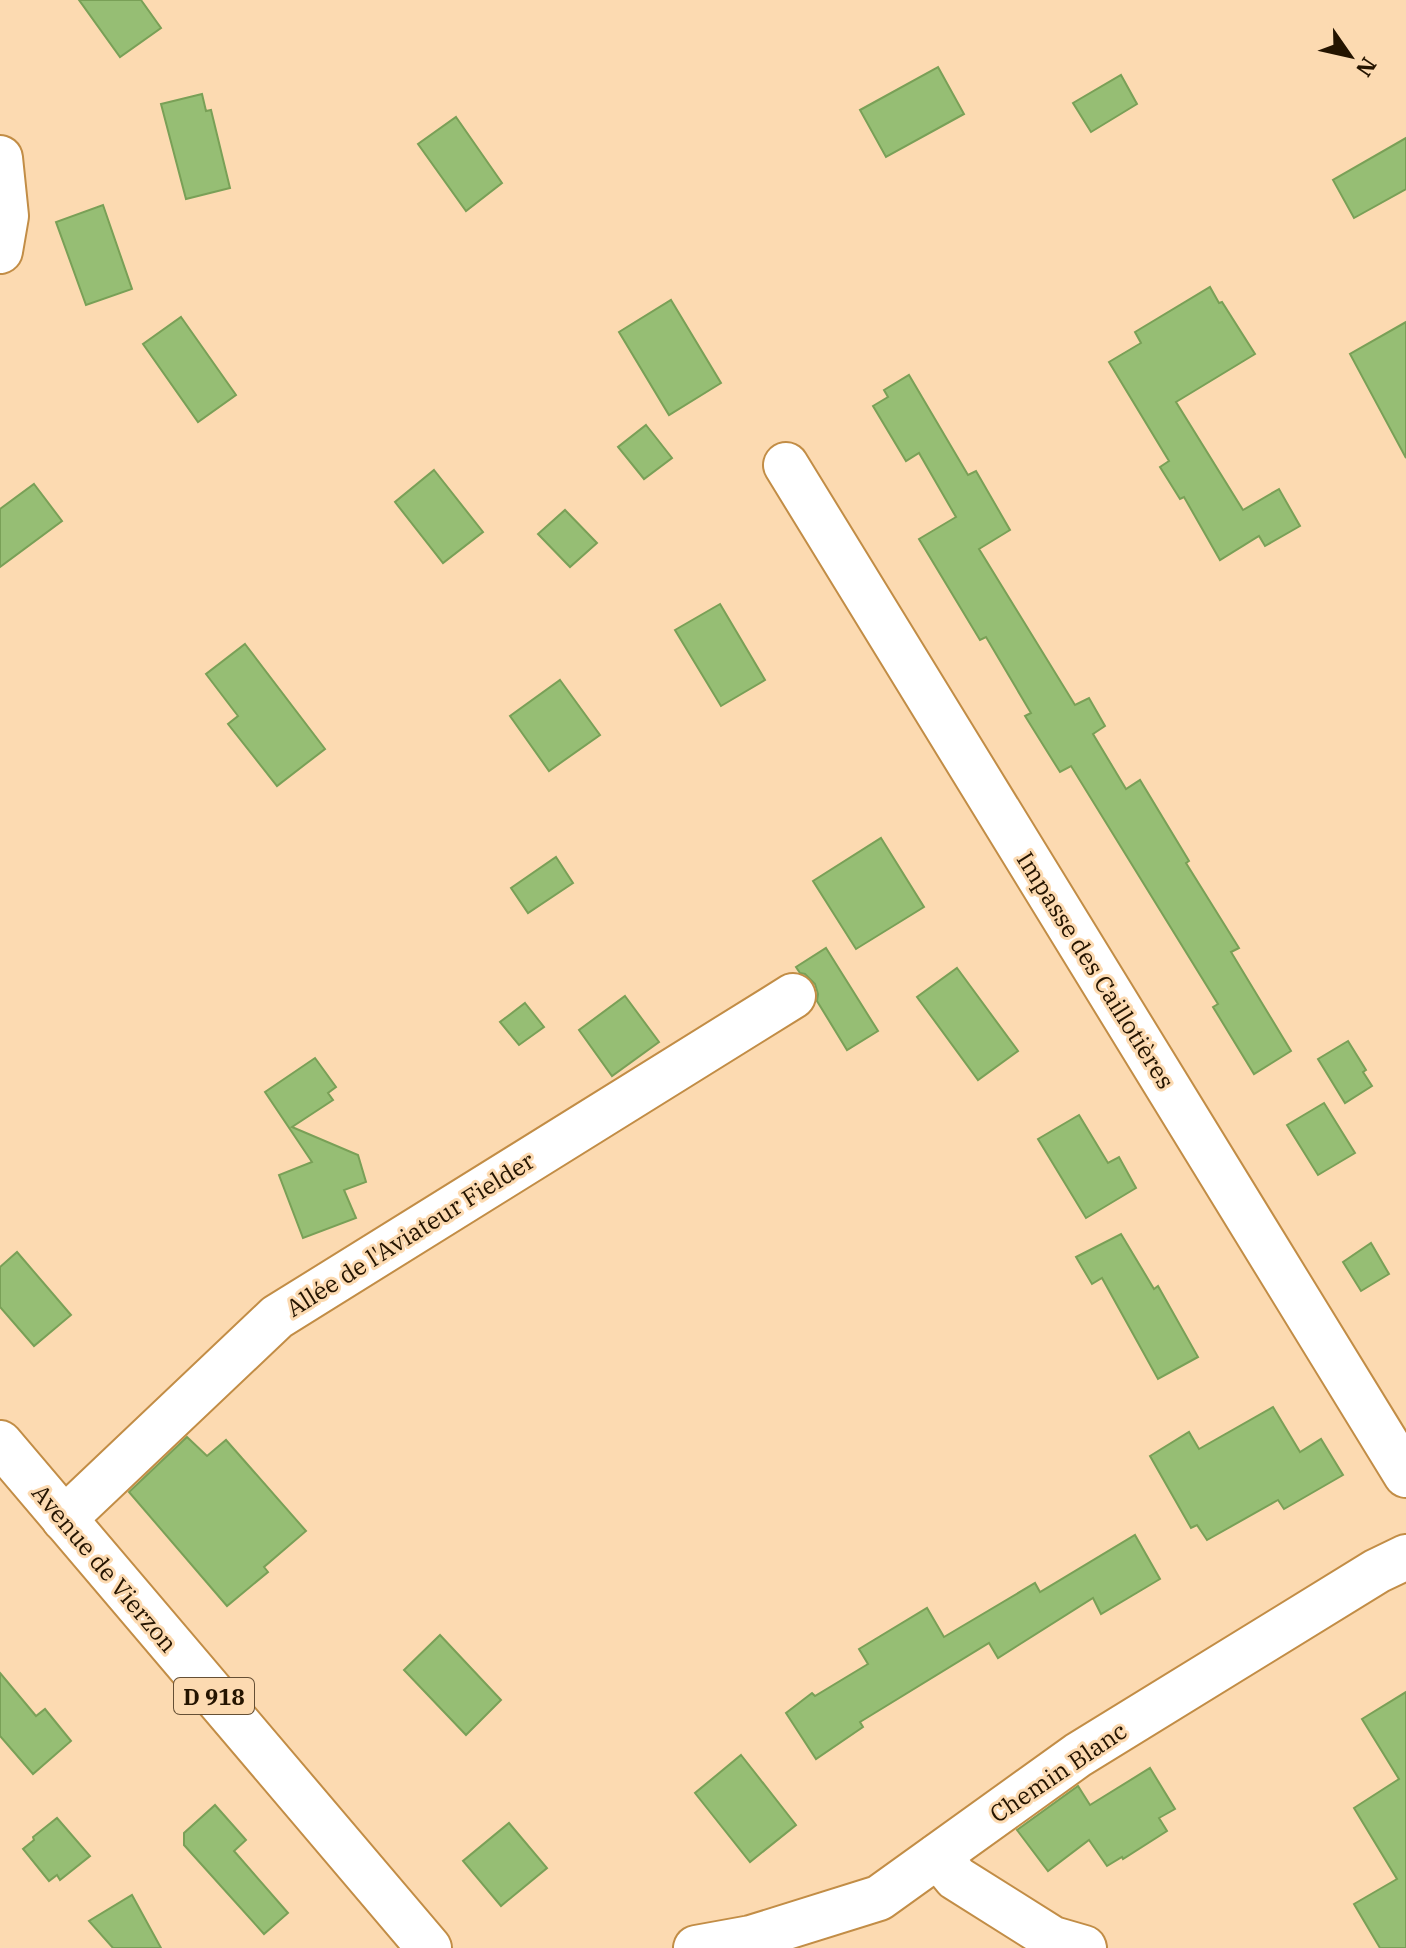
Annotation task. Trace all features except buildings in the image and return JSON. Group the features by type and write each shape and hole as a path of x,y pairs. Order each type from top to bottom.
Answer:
{"street":[{"path":"0,158 6,216 0,251"},
{"name":"Impasse des Caillotières","path":"786,465 1406,1475"},
{"name":"Allée de l'Aviateur Fielder","path":"64,1519 277,1317 793,996"},
{"name":"Avenue de Vierzon","path":"0,1443 429,1948"},
{"name":"Chemin Blanc","path":"696,1948 751,1938 879,1898 1078,1755 1364,1579 1406,1557"},
{"path":"938,1856 956,1878 1053,1939 1084,1948"}]}
